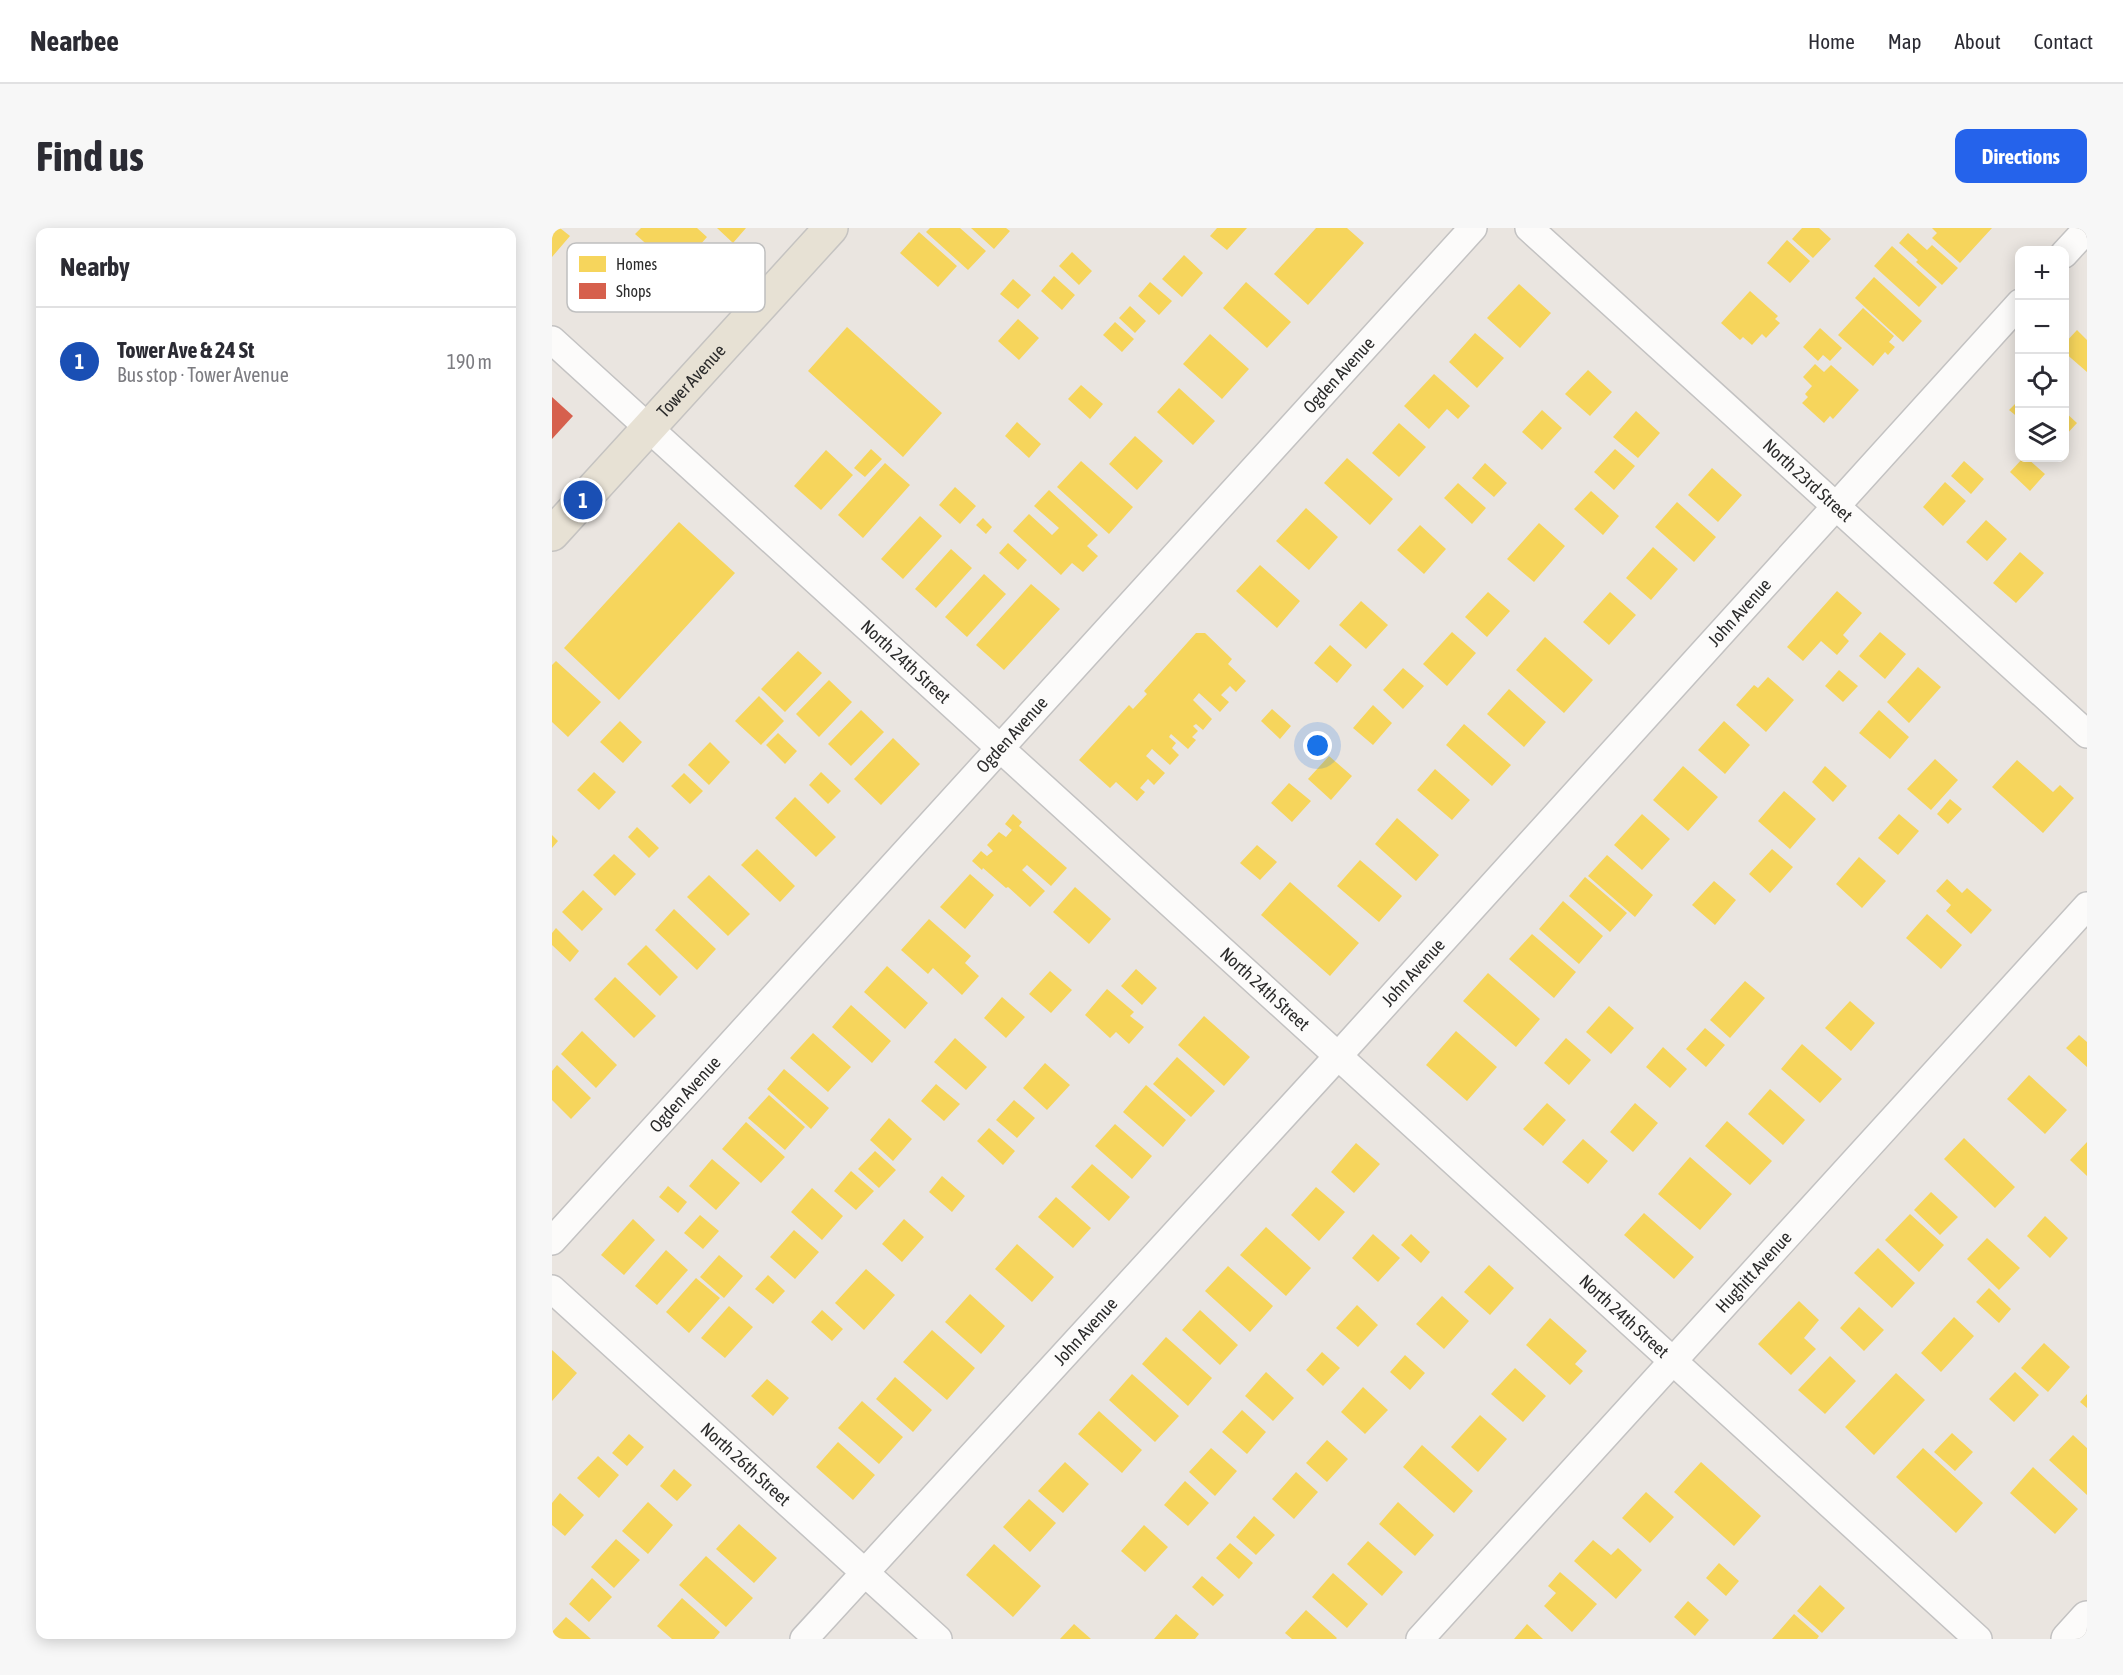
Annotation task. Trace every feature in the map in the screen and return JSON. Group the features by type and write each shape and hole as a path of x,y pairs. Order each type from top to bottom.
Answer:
{"main road":[{"name":"Tower Avenue","path":"765,301 831,228"},
{"name":"Tower Avenue","path":"552,534 755,312"}],"street":[{"name":"Ogden Avenue","path":"552,1241 1473,228"},
{"name":"North 23rd Street","path":"1529,228 2087,734"},
{"path":"2069,249 2087,229"},
{"name":"John Avenue","path":"804,1639 1338,1056 2015,307"},
{"name":"North 24th Street","path":"552,340 1978,1639"},
{"name":"Hughitt Avenue","path":"1420,1639 2087,906"},
{"name":"North 26th Street","path":"552,1289 938,1639"},
{"path":"2068,1639 2087,1618"}],"building: Homes":[{"path":"552,228 560,228 570,236 552,257"},
{"path":"641,228 697,228 707,237 702,243 645,243 635,234"},
{"path":"717,228 746,228 733,243"},
{"path":"930,228 960,228 986,251 968,270 926,232"},
{"path":"971,228 1006,228 1010,231 994,249"},
{"path":"1217,228 1247,228 1227,250 1210,236"},
{"path":"1316,228 1347,228 1364,243 1308,305 1274,274"},
{"path":"1802,228 1819,228 1831,239 1813,258 1792,239"},
{"path":"1932,228 1992,228 1960,263 1932,238 1937,233"},
{"path":"919,232 957,266 938,287 900,253"},
{"path":"1908,233 1927,250 1932,245 1958,268 1942,285 1899,243"},
{"path":"1787,240 1810,261 1790,283 1767,263"},
{"path":"1892,246 1937,287 1919,307 1874,266"},
{"path":"1072,252 1092,271 1079,285 1059,266"},
{"path":"1184,255 1203,273 1182,297 1162,279"},
{"path":"1054,276 1075,295 1062,310 1041,291"},
{"path":"1874,277 1922,321 1903,342 1855,298"},
{"path":"1013,279 1031,295 1018,309 1000,294"},
{"path":"1150,282 1172,301 1159,315 1138,296"},
{"path":"1246,282 1291,322 1267,348 1223,308"},
{"path":"1519,284 1551,313 1520,348 1487,318"},
{"path":"1750,291 1778,316 1775,319 1780,323 1766,338 1762,334 1752,345 1743,337 1740,340 1721,323"},
{"path":"1130,306 1146,321 1135,333 1119,318"},
{"path":"1863,308 1894,336 1889,342 1895,347 1888,355 1885,352 1873,366 1838,335"},
{"path":"1018,319 1039,338 1019,360 998,341"},
{"path":"1115,322 1134,339 1122,352 1103,335"},
{"path":"847,327 942,413 903,457 808,371"},
{"path":"1820,328 1842,348 1830,361 1823,355 1818,361 1803,347"},
{"path":"2077,330 2087,340 2087,372 2069,356 2069,339"},
{"path":"1475,333 1504,358 1477,388 1449,362"},
{"path":"1210,334 1249,369 1222,399 1183,364"},
{"path":"1815,364 1824,372 1831,365 1859,390 1833,419 1830,416 1824,423 1802,403 1808,397 1805,394 1812,386 1803,377"},
{"path":"1588,370 1612,392 1590,416 1565,394"},
{"path":"1434,374 1470,406 1458,419 1447,409 1429,429 1404,406"},
{"path":"1081,385 1103,404 1090,419 1068,399"},
{"path":"1179,388 1215,421 1193,445 1157,412"},
{"path":"2015,404 2015,415 2009,410"},
{"path":"1542,410 1562,428 1542,450 1522,432"},
{"path":"1636,411 1660,433 1638,458 1613,437"},
{"path":"2069,416 2077,423 2069,432"},
{"path":"1017,422 1041,444 1029,458 1005,436"},
{"path":"1399,423 1426,447 1399,477 1372,453"},
{"path":"1135,436 1163,461 1137,490 1109,464"},
{"path":"871,449 882,459 865,477 854,468"},
{"path":"1615,449 1635,466 1614,490 1594,472"},
{"path":"826,450 853,475 821,510 794,486"},
{"path":"1347,458 1393,499 1370,525 1324,483"},
{"path":"1081,461 1133,507 1109,534 1057,487"},
{"path":"1964,461 1984,479 1971,494 1951,476"},
{"path":"2019,462 2032,462 2045,474 2030,491 2010,472"},
{"path":"885,463 910,485 863,538 838,515"},
{"path":"1485,463 1507,483 1494,497 1472,478"},
{"path":"1712,468 1742,495 1718,522 1688,495"},
{"path":"1945,482 1966,501 1943,526 1923,507"},
{"path":"1458,483 1486,508 1472,524 1444,498"},
{"path":"955,487 976,506 960,524 939,505"},
{"path":"1049,490 1098,535 1087,546 1098,556 1083,572 1072,563 1061,575 1013,531 1029,514 1052,535 1059,528 1034,506"},
{"path":"1591,491 1619,516 1603,535 1574,509"},
{"path":"1677,502 1716,537 1694,562 1655,527"},
{"path":"1306,508 1338,537 1309,570 1276,541"},
{"path":"920,516 942,536 903,579 881,559"},
{"path":"983,518 992,527 986,534 976,525"},
{"path":"1986,520 2007,539 1987,561 1966,542"},
{"path":"679,522 735,573 619,700 564,648"},
{"path":"1539,523 1565,546 1534,582 1507,559"},
{"path":"1420,525 1446,549 1424,574 1397,550"},
{"path":"1008,543 1027,560 1018,570 999,553"},
{"path":"1653,547 1678,569 1651,600 1626,578"},
{"path":"951,549 972,568 936,608 915,589"},
{"path":"2020,552 2044,573 2016,603 1993,583"},
{"path":"1260,565 1300,601 1277,628 1236,591"},
{"path":"984,574 1006,594 967,637 945,617"},
{"path":"1031,584 1060,609 1004,670 976,645"},
{"path":"1837,591 1862,613 1843,635 1849,641 1837,655 1821,641 1803,661 1787,647"},
{"path":"1488,592 1510,611 1487,637 1465,617"},
{"path":"1610,592 1636,615 1609,645 1583,622"},
{"path":"1361,601 1388,625 1366,649 1339,625"},
{"path":"1452,632 1476,653 1447,686 1423,664"},
{"path":"1880,632 1906,654 1885,679 1859,656"},
{"path":"1196,633 1205,633 1232,659 1228,664 1246,681 1236,692 1230,686 1221,695 1229,702 1220,712 1199,693 1193,700 1212,719 1203,730 1196,724 1193,726 1198,731 1192,737 1196,740 1188,749 1171,734 1169,737 1176,743 1172,748 1179,755 1170,765 1152,749 1146,756 1165,773 1154,785 1148,779 1140,788 1145,792 1137,801 1116,782 1110,788 1079,760 1129,705 1133,709 1147,694 1144,691"},
{"path":"1545,637 1593,680 1564,713 1516,670"},
{"path":"1330,645 1352,665 1337,683 1314,663"},
{"path":"798,651 822,673 785,712 761,689"},
{"path":"556,661 601,702 568,737 552,722 552,665"},
{"path":"1918,667 1941,687 1909,723 1887,702"},
{"path":"1403,668 1424,686 1403,709 1383,690"},
{"path":"1839,670 1858,686 1843,702 1825,686"},
{"path":"1768,677 1794,700 1766,732 1736,705 1754,685 1758,688"},
{"path":"829,680 852,702 819,737 796,714"},
{"path":"1509,689 1546,722 1524,747 1487,714"},
{"path":"759,696 784,721 761,745 735,721"},
{"path":"1373,705 1392,723 1373,745 1353,728"},
{"path":"1272,709 1291,726 1280,739 1261,721"},
{"path":"861,710 884,732 851,766 828,744"},
{"path":"1879,710 1909,737 1890,759 1859,733"},
{"path":"620,721 642,742 623,763 600,742"},
{"path":"1724,721 1750,745 1725,774 1698,750"},
{"path":"1464,724 1511,765 1492,786 1446,745"},
{"path":"778,733 797,751 785,764 766,745"},
{"path":"893,738 920,764 881,805 854,779"},
{"path":"710,742 730,762 709,785 688,765"},
{"path":"1329,756 1352,776 1331,800 1308,779"},
{"path":"1935,759 1958,780 1931,810 1907,789"},
{"path":"2017,760 2053,792 2060,785 2074,798 2043,833 1992,787"},
{"path":"1683,766 1718,797 1688,831 1653,800"},
{"path":"1825,766 1847,786 1833,802 1812,782"},
{"path":"1435,769 1470,800 1452,820 1417,790"},
{"path":"594,772 616,792 599,810 577,790"},
{"path":"821,772 841,791 828,804 809,785"},
{"path":"684,773 703,791 690,804 671,786"},
{"path":"1289,783 1311,801 1292,822 1271,803"},
{"path":"1784,791 1816,819 1790,849 1758,821"},
{"path":"795,797 836,837 816,857 775,818"},
{"path":"1950,799 1962,809 1948,824 1937,814"},
{"path":"1013,814 1022,822 1019,826 1067,868 1051,886 1027,865 1022,870 1045,891 1030,907 1008,887 1006,888 972,861 981,851 987,856 993,851 987,845 999,832 1006,837 1012,830 1005,824"},
{"path":"1642,814 1670,839 1642,870 1614,845"},
{"path":"1899,814 1919,831 1898,855 1878,838"},
{"path":"1397,818 1439,855 1416,881 1375,844"},
{"path":"637,827 659,848 649,858 628,837"},
{"path":"552,835 558,841 552,848"},
{"path":"1257,845 1277,862 1260,880 1240,863"},
{"path":"757,849 795,886 780,902 741,865"},
{"path":"1772,849 1793,867 1770,893 1749,874"},
{"path":"614,854 636,874 615,896 593,875"},
{"path":"1607,855 1653,895 1635,917 1588,876"},
{"path":"1859,857 1886,881 1862,908 1836,884"},
{"path":"1360,860 1402,896 1379,922 1337,886"},
{"path":"970,874 994,895 965,929 940,907"},
{"path":"709,875 750,914 728,936 687,897"},
{"path":"1585,877 1627,913 1610,932 1569,896"},
{"path":"1947,879 1962,893 1967,888 1992,910 1971,934 1946,911 1951,905 1936,891"},
{"path":"1714,881 1736,900 1715,925 1692,905"},
{"path":"1290,882 1359,943 1330,976 1261,915"},
{"path":"1075,887 1111,919 1089,944 1053,912"},
{"path":"583,890 603,909 582,931 562,912"},
{"path":"1563,901 1603,936 1579,964 1539,929"},
{"path":"674,909 716,949 697,970 655,930"},
{"path":"1927,914 1962,945 1941,969 1906,938"},
{"path":"929,919 971,956 965,963 979,976 962,995 933,968 928,974 901,950"},
{"path":"556,928 579,951 570,962 552,945 552,933"},
{"path":"1532,934 1576,972 1554,998 1509,959"},
{"path":"646,945 678,977 660,996 627,964"},
{"path":"887,966 928,1003 905,1029 864,992"},
{"path":"1136,969 1157,988 1142,1005 1121,986"},
{"path":"1050,971 1072,990 1051,1013 1029,994"},
{"path":"1488,973 1540,1019 1516,1047 1463,1001"},
{"path":"615,977 656,1016 634,1038 594,999"},
{"path":"1745,981 1765,998 1730,1038 1710,1020"},
{"path":"1107,989 1134,1012 1130,1016 1144,1027 1129,1044 1116,1032 1110,1038 1085,1015"},
{"path":"1002,997 1025,1017 1006,1038 984,1018"},
{"path":"1850,1001 1875,1023 1851,1051 1825,1028"},
{"path":"851,1005 891,1041 872,1063 832,1027"},
{"path":"1609,1006 1634,1028 1611,1054 1586,1032"},
{"path":"1204,1016 1250,1057 1224,1086 1178,1045"},
{"path":"1705,1028 1725,1045 1706,1067 1686,1049"},
{"path":"582,1031 617,1065 596,1088 561,1054"},
{"path":"1456,1031 1497,1067 1467,1101 1426,1065"},
{"path":"813,1033 851,1067 828,1092 790,1058"},
{"path":"2079,1035 2087,1042 2087,1067 2066,1048"},
{"path":"955,1038 987,1067 966,1090 934,1062"},
{"path":"1566,1038 1591,1060 1569,1085 1544,1063"},
{"path":"1802,1044 1842,1079 1820,1103 1781,1069"},
{"path":"1663,1047 1687,1069 1670,1088 1646,1067"},
{"path":"1177,1057 1215,1091 1191,1117 1153,1084"},
{"path":"1045,1063 1070,1085 1047,1110 1023,1088"},
{"path":"557,1065 591,1098 571,1119 552,1100 552,1071"},
{"path":"784,1069 829,1108 811,1129 767,1089"},
{"path":"2029,1075 2067,1110 2045,1134 2007,1099"},
{"path":"936,1084 960,1104 944,1121 921,1101"},
{"path":"1146,1085 1186,1120 1163,1147 1123,1112"},
{"path":"1770,1089 1805,1120 1783,1145 1748,1114"},
{"path":"769,1095 805,1127 785,1150 748,1118"},
{"path":"1014,1100 1035,1118 1017,1138 996,1120"},
{"path":"1547,1103 1566,1120 1543,1146 1523,1129"},
{"path":"1635,1103 1658,1123 1633,1152 1610,1132"},
{"path":"889,1118 912,1139 893,1161 870,1140"},
{"path":"1727,1121 1772,1161 1750,1185 1705,1146"},
{"path":"746,1122 785,1157 761,1183 722,1149"},
{"path":"1115,1124 1152,1156 1132,1179 1095,1146"},
{"path":"989,1128 1015,1151 1003,1165 977,1141"},
{"path":"1964,1138 2015,1187 1995,1208 1944,1159"},
{"path":"1583,1139 1608,1161 1588,1184 1562,1162"},
{"path":"2087,1142 2087,1176 2070,1160"},
{"path":"1356,1143 1380,1164 1354,1193 1331,1172"},
{"path":"875,1151 896,1170 879,1188 858,1169"},
{"path":"1690,1157 1732,1194 1700,1230 1658,1194"},
{"path":"712,1159 740,1183 716,1210 689,1186"},
{"path":"1092,1164 1130,1197 1109,1221 1071,1187"},
{"path":"851,1171 874,1191 856,1210 834,1191"},
{"path":"942,1176 965,1196 952,1212 929,1192"},
{"path":"668,1186 687,1202 678,1213 659,1197"},
{"path":"1316,1187 1345,1212 1319,1241 1291,1215"},
{"path":"812,1188 843,1216 822,1240 791,1212"},
{"path":"1931,1192 1958,1217 1940,1235 1914,1210"},
{"path":"1056,1197 1091,1228 1073,1248 1038,1217"},
{"path":"1644,1213 1694,1257 1674,1279 1624,1235"},
{"path":"1910,1214 1944,1245 1919,1272 1885,1240"},
{"path":"700,1215 719,1231 703,1249 684,1233"},
{"path":"2045,1216 2068,1238 2050,1258 2027,1236"},
{"path":"633,1219 655,1240 624,1275 601,1255"},
{"path":"904,1219 924,1237 902,1262 882,1244"},
{"path":"1266,1227 1311,1268 1286,1296 1240,1255"},
{"path":"794,1230 819,1252 795,1279 770,1257"},
{"path":"1373,1234 1400,1258 1378,1282 1352,1258"},
{"path":"1411,1234 1430,1252 1421,1263 1401,1245"},
{"path":"1987,1238 2020,1268 1999,1290 1967,1259"},
{"path":"1017,1244 1054,1277 1032,1302 995,1269"},
{"path":"1878,1248 1915,1283 1892,1308 1854,1273"},
{"path":"666,1250 688,1270 657,1305 635,1286"},
{"path":"719,1255 743,1276 724,1298 700,1277"},
{"path":"1489,1265 1514,1288 1490,1315 1464,1292"},
{"path":"1228,1266 1273,1306 1250,1332 1205,1291"},
{"path":"866,1269 895,1295 864,1330 835,1303"},
{"path":"768,1275 785,1291 773,1304 755,1289"},
{"path":"696,1278 720,1298 689,1333 666,1312"},
{"path":"1989,1288 2011,1309 1999,1323 1976,1302"},
{"path":"970,1294 1005,1326 981,1354 945,1322"},
{"path":"1442,1296 1469,1321 1444,1349 1416,1324"},
{"path":"1799,1301 1819,1320 1804,1338 1816,1349 1791,1375 1758,1344"},
{"path":"1357,1305 1378,1325 1358,1347 1336,1328"},
{"path":"729,1306 753,1327 725,1358 701,1338"},
{"path":"1859,1307 1884,1330 1864,1351 1840,1328"},
{"path":"822,1310 843,1329 832,1341 811,1322"},
{"path":"1200,1310 1238,1345 1220,1365 1182,1330"},
{"path":"1954,1317 1974,1336 1941,1372 1921,1353"},
{"path":"1550,1318 1587,1351 1575,1364 1583,1371 1570,1385 1526,1345"},
{"path":"932,1330 975,1368 947,1400 903,1362"},
{"path":"1166,1337 1212,1378 1188,1406 1142,1364"},
{"path":"2044,1343 2070,1367 2048,1392 2021,1368"},
{"path":"552,1350 577,1373 552,1401"},
{"path":"1322,1352 1340,1368 1323,1386 1306,1370"},
{"path":"1405,1355 1425,1373 1410,1390 1390,1372"},
{"path":"1830,1356 1856,1381 1825,1414 1798,1390"},
{"path":"1515,1368 1546,1396 1523,1422 1491,1394"},
{"path":"1266,1372 1294,1398 1273,1421 1245,1396"},
{"path":"2015,1372 2039,1395 2014,1422 1989,1399"},
{"path":"1896,1373 1925,1400 1874,1455 1845,1427"},
{"path":"1132,1374 1179,1416 1155,1442 1109,1400"},
{"path":"895,1377 932,1410 913,1432 876,1399"},
{"path":"767,1379 789,1398 773,1416 751,1396"},
{"path":"1363,1387 1388,1410 1365,1434 1341,1412"},
{"path":"2087,1394 2087,1408 2080,1402"},
{"path":"862,1401 903,1437 879,1464 838,1428"},
{"path":"1242,1410 1266,1432 1247,1454 1222,1432"},
{"path":"1099,1411 1142,1450 1122,1473 1078,1434"},
{"path":"1480,1415 1507,1439 1478,1472 1451,1447"},
{"path":"1952,1433 1973,1452 1955,1471 1934,1452"},
{"path":"629,1434 644,1447 627,1466 612,1453"},
{"path":"2073,1435 2087,1448 2087,1495 2049,1460"},
{"path":"1327,1440 1348,1459 1327,1482 1306,1463"},
{"path":"838,1442 875,1475 853,1500 816,1467"},
{"path":"1422,1445 1473,1491 1454,1513 1403,1467"},
{"path":"1211,1448 1237,1471 1215,1496 1189,1472"},
{"path":"1923,1448 1983,1503 1956,1533 1896,1477"},
{"path":"598,1456 619,1475 599,1498 577,1478"},
{"path":"1065,1462 1089,1484 1063,1513 1038,1491"},
{"path":"1701,1462 1761,1516 1734,1546 1674,1492"},
{"path":"2033,1467 2078,1509 2055,1534 2010,1493"},
{"path":"674,1469 692,1485 677,1501 660,1486"},
{"path":"1296,1472 1318,1492 1294,1519 1272,1499"},
{"path":"1185,1481 1209,1503 1188,1526 1164,1505"},
{"path":"1646,1492 1674,1517 1650,1543 1622,1518"},
{"path":"560,1493 584,1515 565,1536 552,1525 552,1503"},
{"path":"1029,1499 1056,1523 1030,1552 1003,1527"},
{"path":"648,1502 673,1525 648,1554 622,1531"},
{"path":"1398,1502 1434,1535 1415,1556 1379,1524"},
{"path":"1254,1516 1275,1535 1256,1555 1236,1537"},
{"path":"739,1524 777,1558 754,1583 716,1549"},
{"path":"1144,1525 1168,1547 1145,1572 1121,1551"},
{"path":"616,1539 640,1560 614,1588 591,1567"},
{"path":"1593,1540 1611,1555 1618,1548 1642,1570 1616,1599 1574,1561"},
{"path":"1368,1541 1403,1572 1382,1596 1347,1564"},
{"path":"1230,1543 1253,1563 1239,1579 1216,1558"},
{"path":"994,1544 1041,1586 1013,1617 966,1575"},
{"path":"706,1556 753,1598 726,1627 679,1585"},
{"path":"1719,1563 1739,1581 1726,1596 1706,1578"},
{"path":"1560,1572 1597,1604 1572,1632 1544,1606 1556,1593 1548,1586"},
{"path":"1333,1573 1368,1604 1347,1628 1312,1597"},
{"path":"1202,1576 1224,1595 1213,1606 1192,1587"},
{"path":"592,1578 612,1597 589,1622 569,1604"},
{"path":"1820,1585 1845,1608 1822,1633 1797,1611"},
{"path":"682,1598 720,1632 714,1639 672,1639 657,1626"},
{"path":"1688,1601 1709,1620 1695,1636 1674,1617"},
{"path":"1306,1610 1337,1638 1292,1639 1285,1633"},
{"path":"1176,1614 1199,1634 1195,1639 1154,1639"},
{"path":"1794,1614 1819,1636 1817,1639 1772,1639"},
{"path":"566,1617 591,1639 552,1639 552,1632"},
{"path":"1074,1624 1091,1639 1060,1639"},
{"path":"1527,1624 1543,1639 1514,1639"}],"building: Shops":[{"path":"552,397 573,416 552,439"}],"place":[{"name":"Tower Ave & 24 St","path":"583,500"}]}
